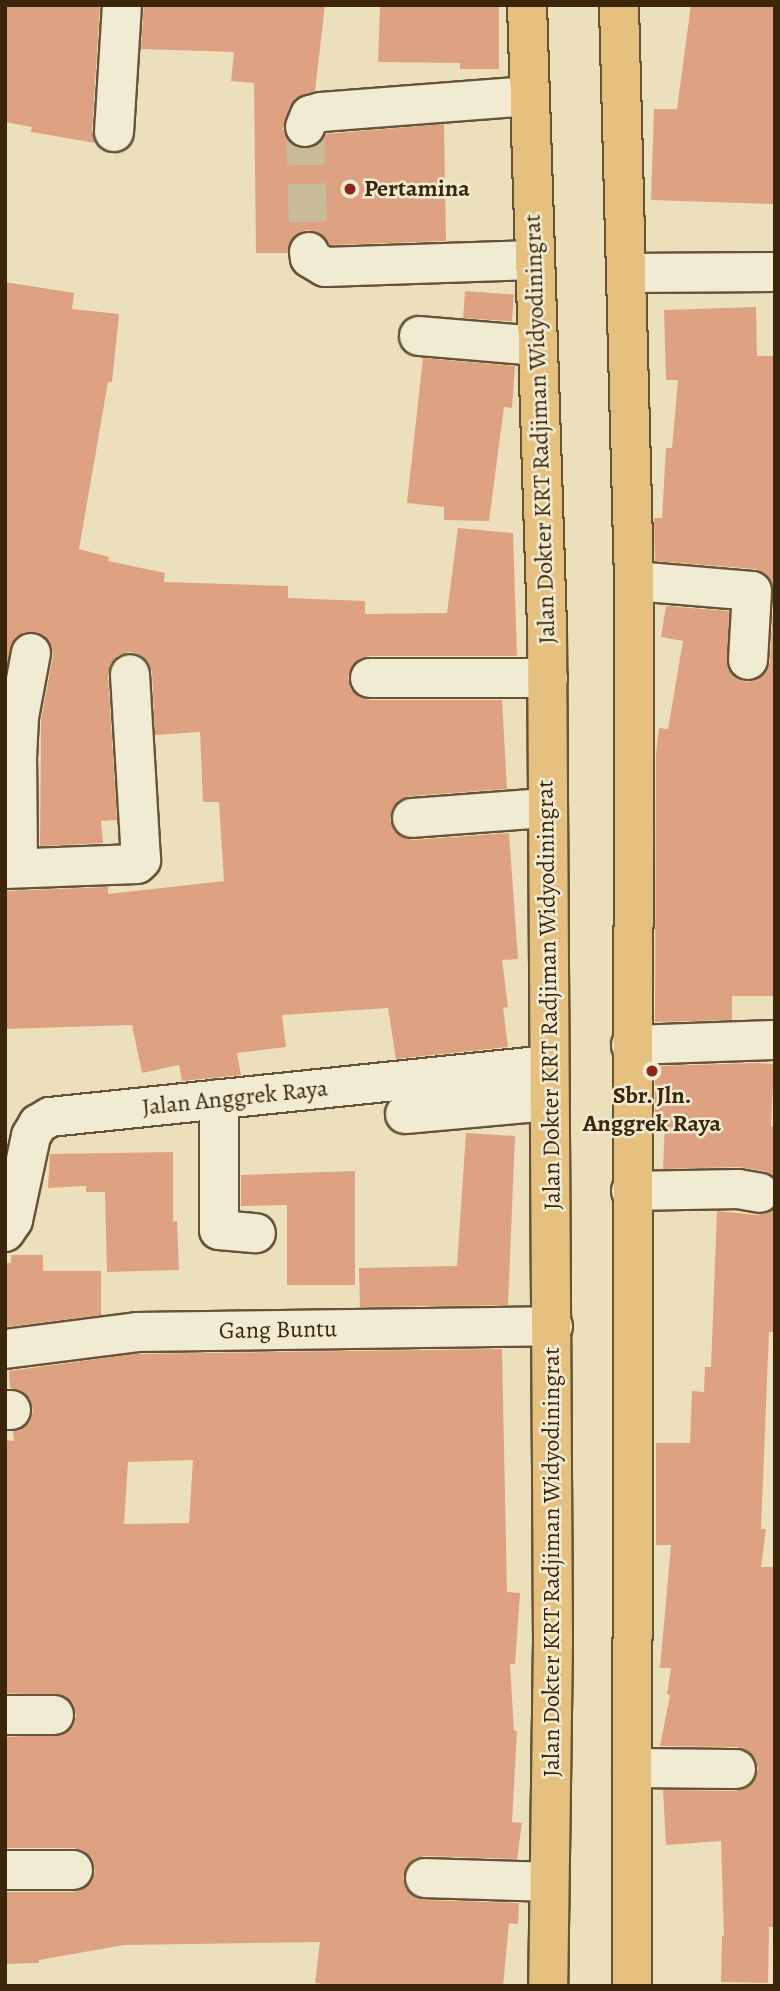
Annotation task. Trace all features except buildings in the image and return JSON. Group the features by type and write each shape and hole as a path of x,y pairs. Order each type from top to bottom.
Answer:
{"main road":[{"name":"Jalan Dokter KRT Radjiman Widyodiningrat","path":"527,5 548,678 546,808 553,1642 548,1986"},
{"path":"619,5 634,581 631,1045 632,1986"}],"street":[{"path":"114,132 122,5"},
{"path":"305,127 310,115 321,112 529,96"},
{"path":"309,252 316,264 324,267 534,260"},
{"path":"627,273 775,272"},
{"path":"419,336 537,345"},
{"path":"634,581 752,591 748,660"},
{"path":"31,653 21,701 11,868 133,864 141,860 130,674"},
{"path":"370,678 548,678"},
{"path":"412,818 546,808"},
{"path":"631,1045 775,1040"},
{"path":"405,1114 548,1083"},
{"name":"Jalan Anggrek Raya","path":"5,1232 13,1220 31,1136 21,1122 219,1100 548,1083"},
{"path":"219,1100 219,1230 256,1233"},
{"path":"631,1191 738,1189 760,1193"},
{"name":"Gang Buntu","path":"5,1349 137,1332 552,1326"},
{"path":"5,1715 54,1715"},
{"path":"632,1768 736,1769"},
{"path":"5,1870 73,1870"},
{"path":"425,1878 549,1882"}],"tunnel":[{"path":"305,127 309,252"}],"place":[{"name":"Pertamina","path":"350,189"},
{"name":"Sbr. Jln. Anggrek Raya","path":"652,1071"}]}
